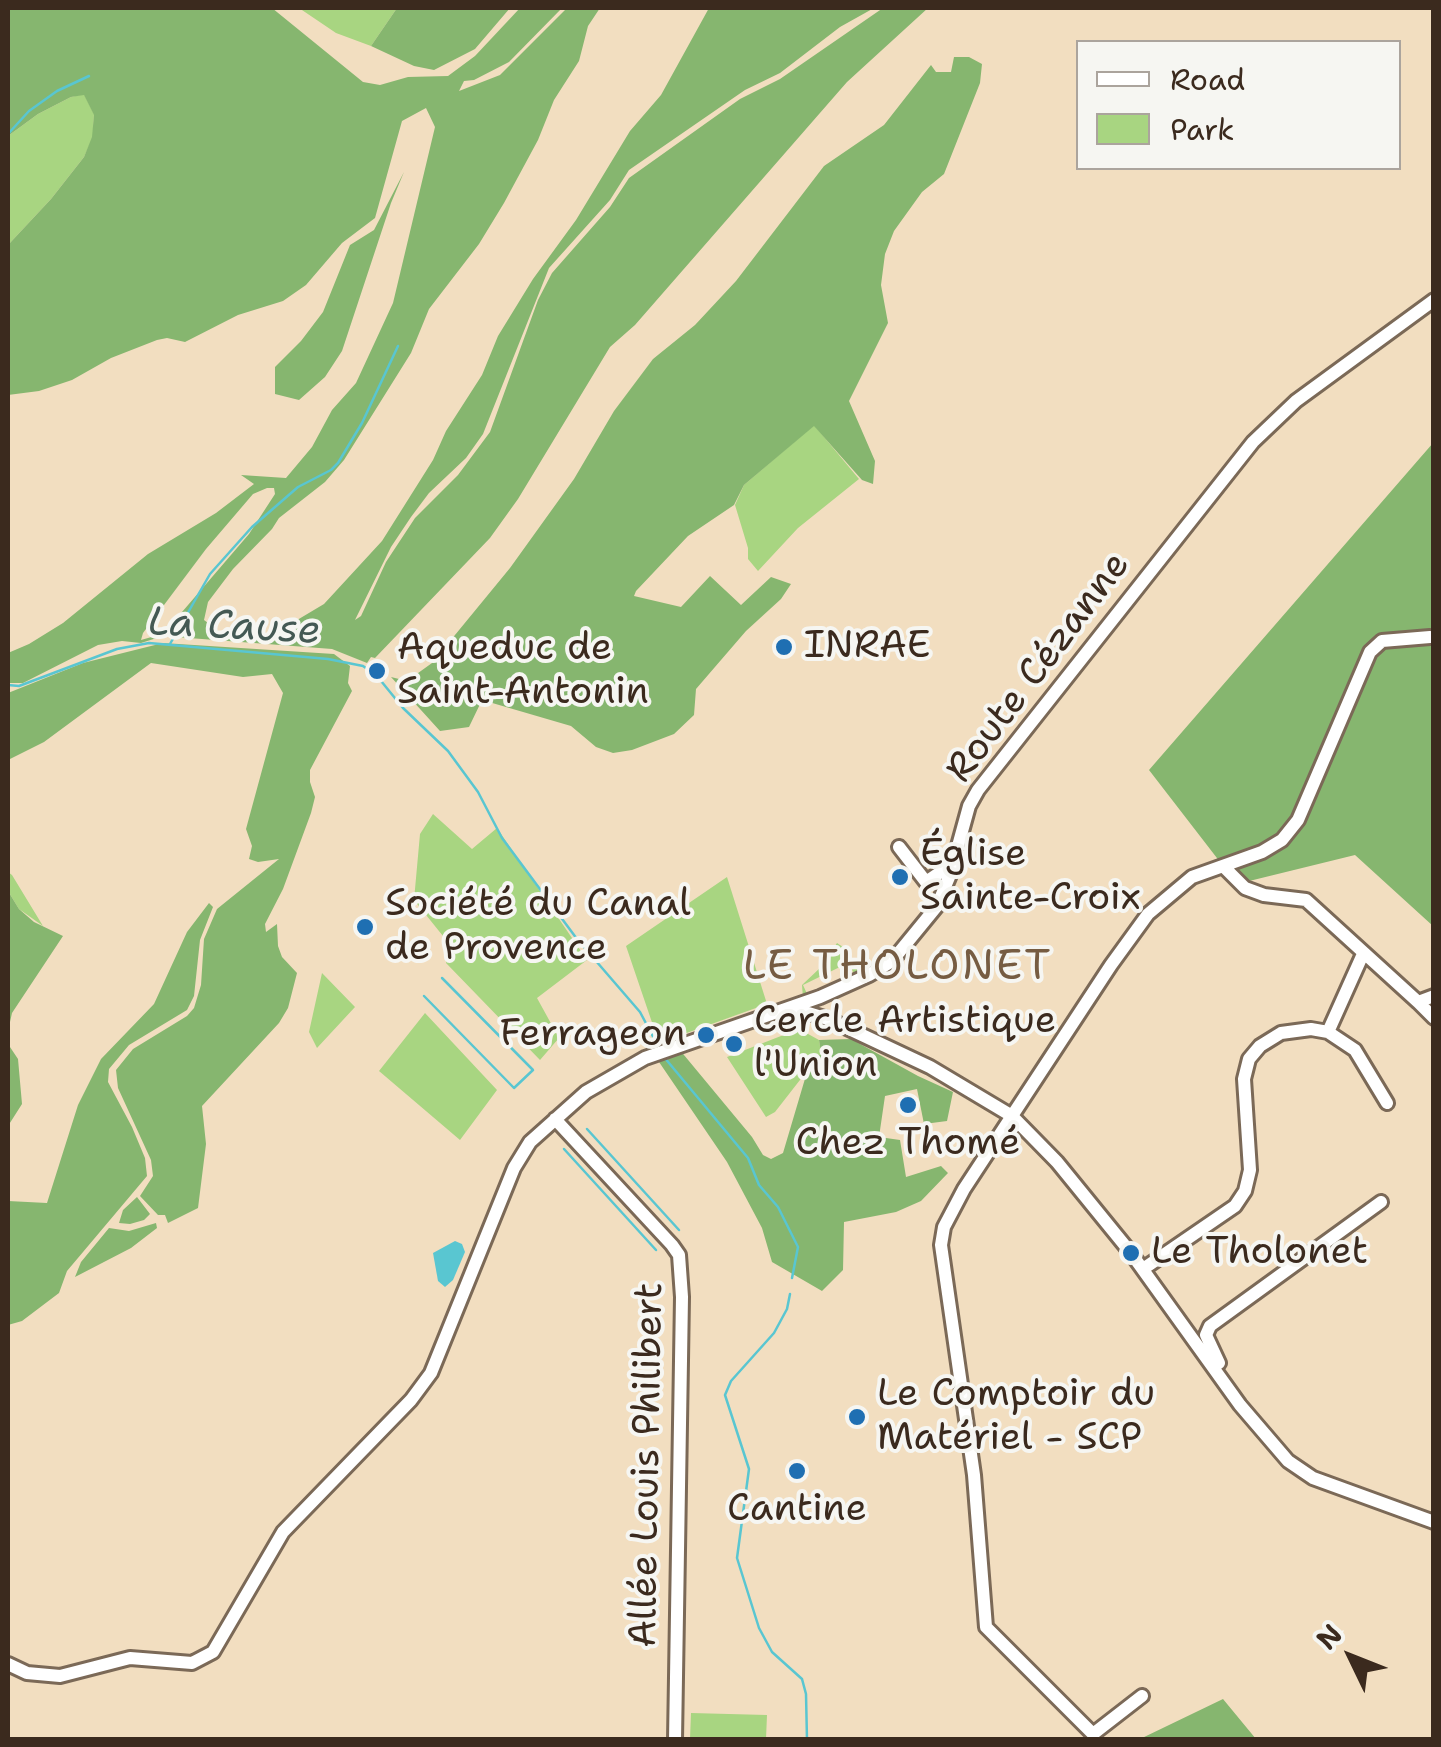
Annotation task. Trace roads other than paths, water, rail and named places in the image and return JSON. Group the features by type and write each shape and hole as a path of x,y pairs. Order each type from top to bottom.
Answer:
{"street":[{"name":"Route Cézanne","path":"8,1664 26,1673 60,1676 130,1658 192,1663 213,1652 283,1532 411,1400 431,1373 519,1158 530,1142 594,1087 658,1052 792,1008 869,975 892,960 937,906 978,790 1253,442 1296,401 1434,300"},
{"path":"1142,1696 1094,1734 986,1627 974,1476 941,1238 964,1189 1148,914 1182,883 1262,852 1291,831 1374,647 1382,642 1430,636"},
{"path":"899,847 926,882 954,862"},
{"path":"1224,867 1245,888 1306,900 1434,1018"},
{"path":"1328,1032 1363,954"},
{"path":"1418,1002 1434,996"},
{"path":"792,1008 828,1019 941,1072 1012,1116 1049,1153 1132,1253 1271,1443 1300,1470 1333,1486 1434,1522"},
{"path":"1143,1269 1229,1211 1244,1192 1250,1160 1244,1079 1254,1052 1281,1033 1311,1029 1328,1032 1355,1050 1387,1103"},
{"name":"Allée Louis Philibert","path":"556,1119 678,1256 682,1297 675,1740"},
{"path":"1215,1369 1220,1364 1206,1335 1210,1326 1381,1202"}],"water":[{"path":"455,1241 462,1244 465,1252 453,1280 445,1287 438,1281 433,1253"}],"waterway":[{"path":"8,134 29,111 57,91 89,76"},
{"path":"170,644 210,574 252,527 298,487 338,463 362,423 398,346"},
{"name":"La Cause","path":"8,685 19,686 117,649 149,643 328,659 363,666 448,751 478,792 502,838 577,939 640,1012 658,1046"},
{"path":"424,996 514,1088 533,1070 442,978"},
{"name":"La Cause","path":"664,1057 748,1158 759,1185 778,1207 798,1247 792,1278"},
{"path":"587,1129 679,1230"},
{"path":"564,1149 656,1250"},
{"name":"La Cause","path":"790,1294 774,1333 731,1381 725,1395 749,1469 737,1558 759,1628 772,1652 802,1679 807,1740"}],"place":[{"name":"INRAE","path":"784,647"},
{"name":"Aqueduc de Saint-Antonin","path":"377,671"},
{"name":"Église Sainte-Croix","path":"900,877"},
{"name":"Société du Canal de Provence","path":"365,927"},
{"name":"Ferrageon","path":"706,1035"},
{"name":"Cercle Artistique l'Union","path":"734,1044"},
{"name":"Chez Thomé","path":"908,1105"},
{"name":"Le Tholonet","path":"1131,1253"},
{"name":"Le Comptoir du Matériel - SCP","path":"857,1417"},
{"name":"Cantine","path":"797,1471"}],"district":[{"name":"LE THOLONET","path":"898,968"}]}
